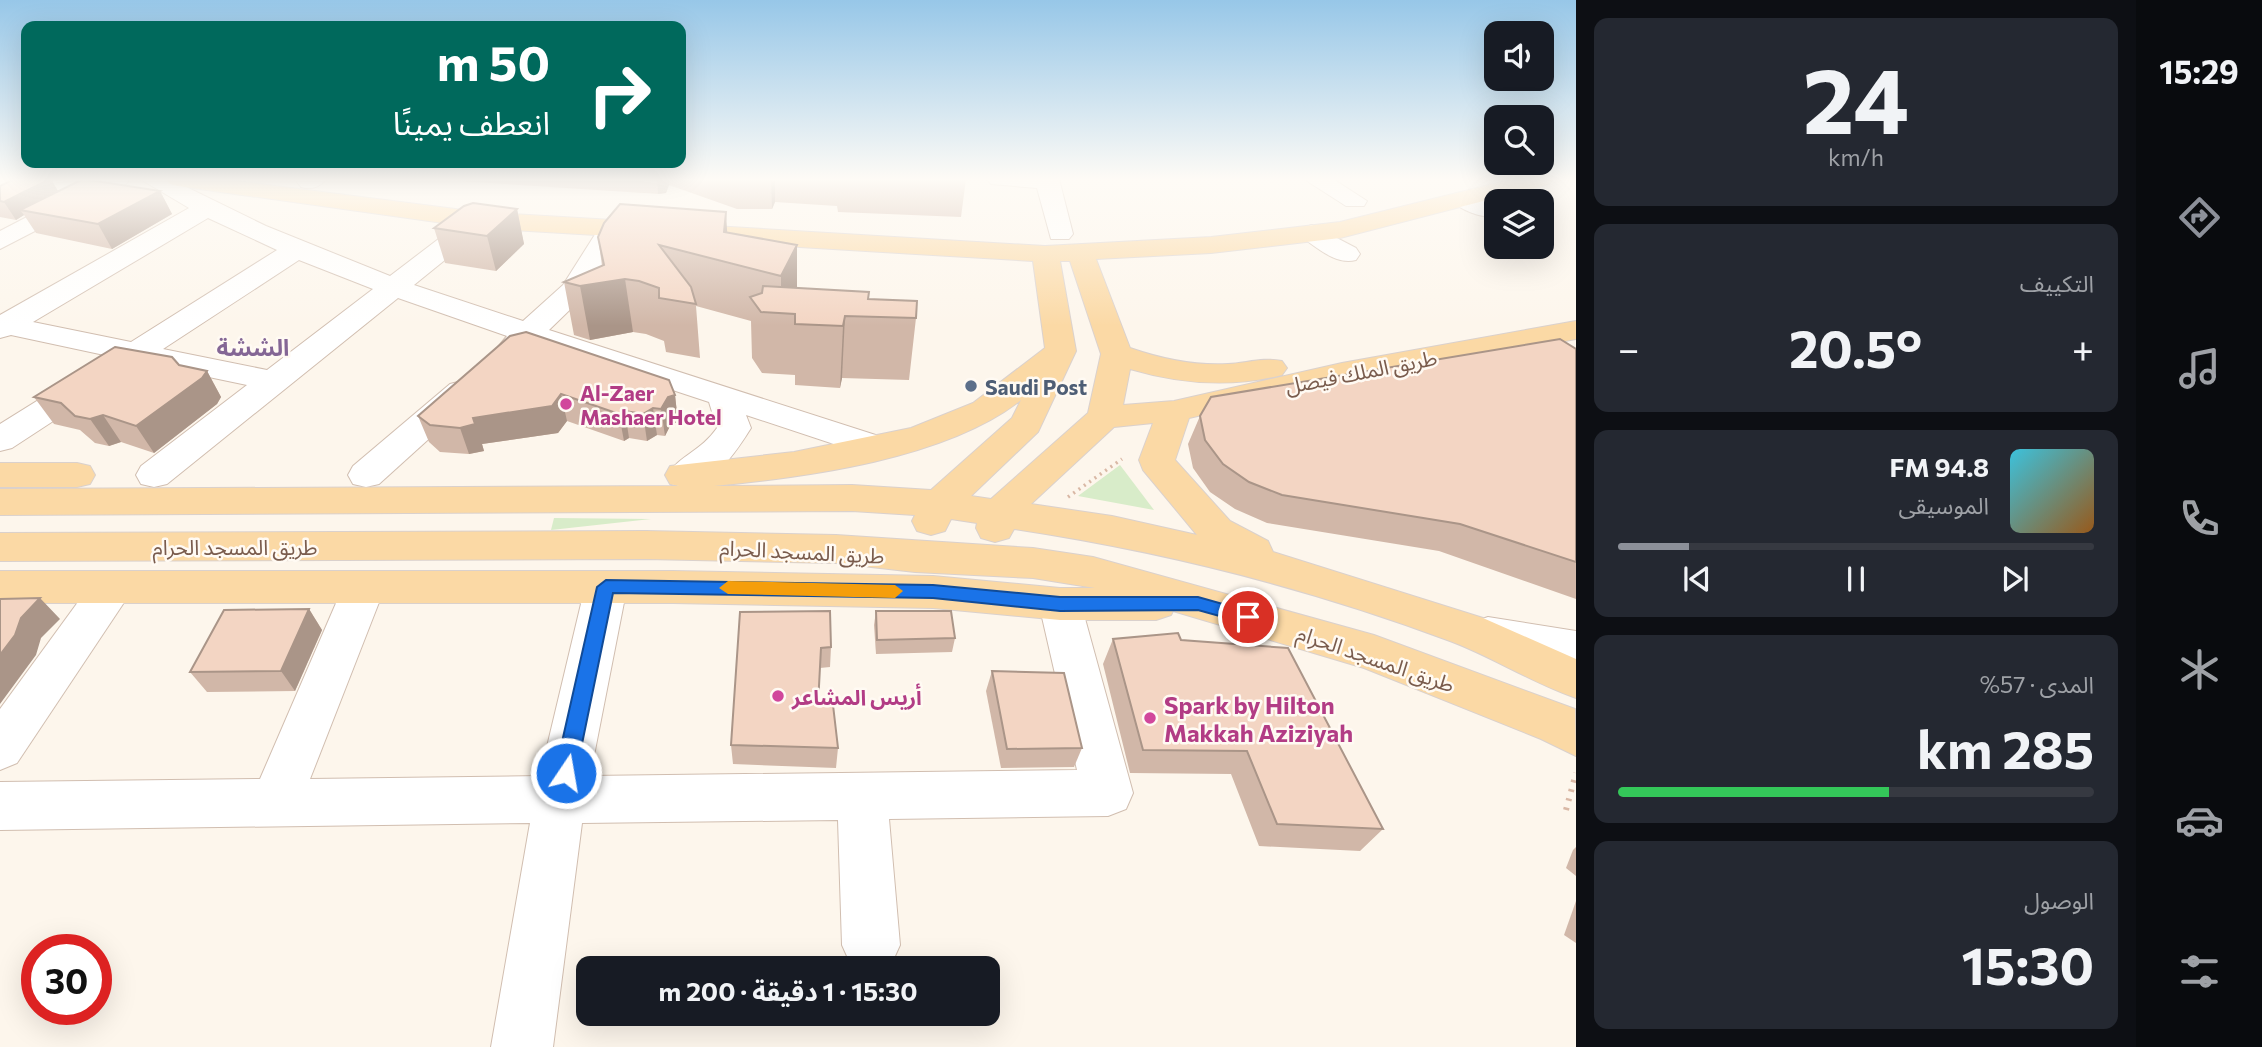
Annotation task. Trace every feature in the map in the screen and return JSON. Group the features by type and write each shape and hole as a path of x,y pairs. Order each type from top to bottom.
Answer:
{"main road":[{"path":"582,228 783,229"},
{"path":"770,228 1062,247 1211,245 1285,237"},
{"path":"1062,247 1194,228"},
{"path":"1096,289 1130,268 1146,262 1240,250 1285,237 1297,228"},
{"path":"985,561 1000,512 1104,417 1117,354 1096,289 1062,247"},
{"path":"915,557 939,504 1026,424 1061,351 1062,247"},
{"name":"طريق الملك فيصل","path":"1117,354 1152,366 1194,375 1248,372 1576,315"},
{"name":"طريق الملك فيصل","path":"1104,417 1174,411 1342,373 1576,330"},
{"path":"0,502 167,484 366,475 714,475 876,447 935,432 985,411 1061,351"},
{"path":"1174,411 1157,460 1174,488 1216,531 1292,571"},
{"path":"0,475 167,484 852,498 939,504 1091,527 1292,571 1468,630 1576,679"},
{"name":"طريق المسجد الحرام","path":"0,547 646,545 836,549 915,557 1032,563 1093,572 1374,653 1558,724 1576,735"},
{"path":"0,587 606,587 933,592 1060,604 1198,603"}],"street":[{"path":"3,237 21,228"},
{"path":"2,326 172,228"},
{"path":"247,228 393,288 876,447"},
{"path":"167,484 273,381 469,228"},
{"path":"1058,228 1062,247"},
{"path":"1322,228 1347,254"},
{"path":"366,475 574,290 610,230"},
{"path":"0,440 296,250"},
{"path":"2,326 141,351 273,381"},
{"path":"685,475 718,453 734,428 723,395"},
{"path":"0,748 112,587"},
{"path":"275,803 364,587"},
{"path":"522,1047 560,799 606,587"},
{"path":"0,806 1108,793 1060,604"},
{"path":"1468,630 1576,649"},
{"path":"862,796 871,945"}],"path":[{"path":"1091,527 1097,503 1067,498 1122,459"},
{"path":"1566,810 1576,773"}],"green space":[{"path":"1120,465 1154,510 1078,496"},
{"path":"554,518 651,519 551,530"}],"building":[{"path":"434,228 496,228 487,236"},
{"path":"602,228 724,228 724,232 797,245 781,276 659,245 691,287 696,304 659,298 659,288 639,281 625,279 580,286 564,282 604,265 598,237"},
{"path":"763,286 869,292 868,299 917,301 916,318 845,316 843,326 795,324 795,314 761,312 750,297 762,293"},
{"path":"526,332 669,380 675,395 668,397 661,409 653,408 643,414 625,411 619,414 561,394 552,406 473,418 475,424 460,428 430,425 418,416 510,336"},
{"path":"1560,339 1576,349 1576,562 1460,524 1282,495 1249,482 1223,464 1205,440 1200,416 1211,397"},
{"path":"115,347 172,357 179,365 207,371 202,378 136,426 103,415 90,419 75,416 61,403 34,397"},
{"path":"40,598 21,618 15,635 0,655 0,599"},
{"path":"309,609 281,671 190,672 224,610"},
{"name":"أريس المشاعر","path":"830,611 831,647 821,648 818,705 833,705 838,748 731,745 740,612"},
{"path":"876,611 951,611 955,638 877,640"},
{"path":"1178,633 1181,640 1288,648 1383,829 1277,824 1247,751 1143,750 1113,639"},
{"path":"992,671 1064,673 1082,748 1007,749"}],"slow traffic":[{"path":"728,588 895,591"}],"place":[{"name":"Saudi Post","path":"971,386"},
{"name":"Al-Zaer Mashaer Hotel","path":"566,404"},
{"name":"أريس المشاعر","path":"778,696"},
{"name":"Spark by Hilton Makkah Aziziyah","path":"1150,718"}],"district":[{"name":"الششة","path":"253,347"}],"route":[{"path":"566,773 606,587 933,592 1060,604 1198,603 1248,617"}]}
